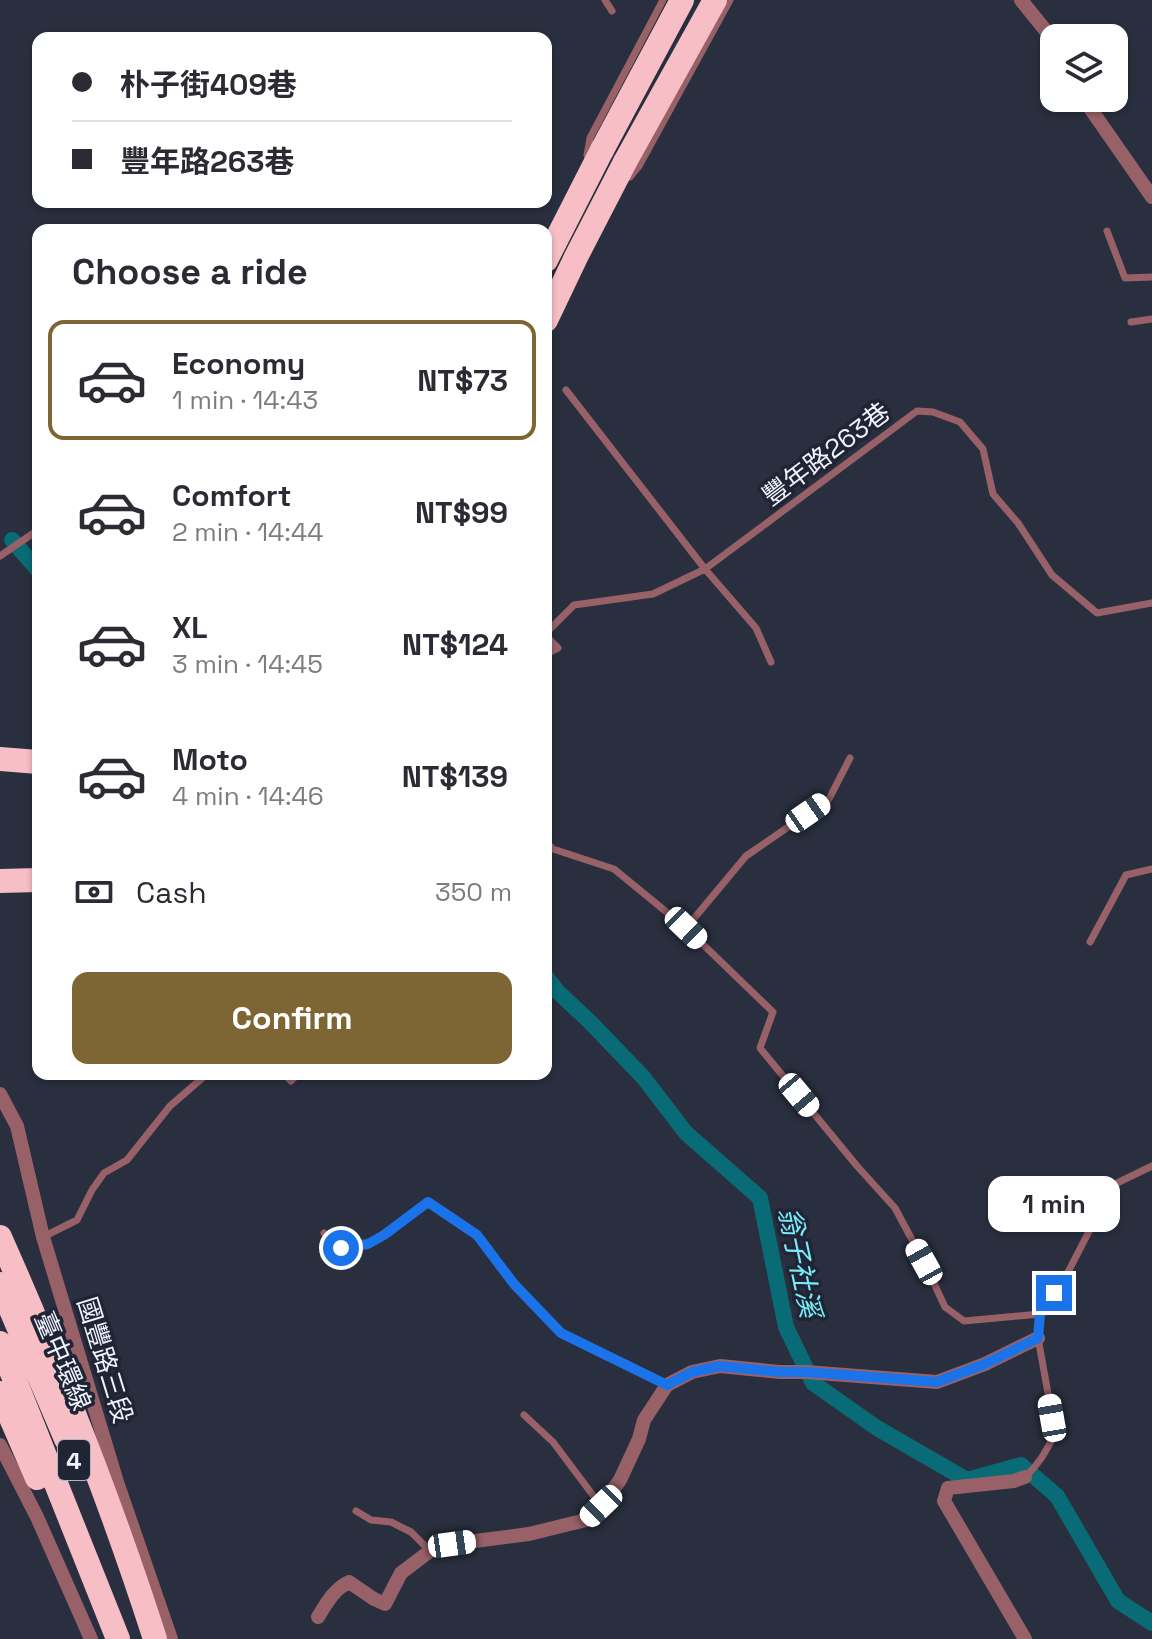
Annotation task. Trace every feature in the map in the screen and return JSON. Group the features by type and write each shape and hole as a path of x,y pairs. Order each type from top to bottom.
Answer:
{"highway":[{"path":"552,248 682,0"},
{"path":"552,307 613,172 715,0"},
{"path":"0,759 32,762"},
{"path":"0,881 32,880"},
{"path":"0,1237 48,1347 136,1580 155,1639"},
{"name":"臺中環線","path":"0,1284 58,1420 144,1639"},
{"name":"臺中環線","path":"0,1343 118,1639"},
{"path":"0,1393 109,1639"}],"street":[{"path":"1021,0 1040,24"},
{"path":"1093,112 1152,197"},
{"name":"國豐路三段","path":"0,1094 17,1126 43,1237 117,1482 171,1639"},
{"path":"318,1617 341,1586 349,1582 385,1604 401,1573 430,1551 452,1544 529,1534 586,1520 620,1480 639,1439 644,1420 667,1385 692,1372 720,1366 937,1382 985,1364 1038,1338"},
{"path":"0,1445 37,1517 91,1639"},
{"path":"1025,1639 944,1501 948,1488 1014,1481 1030,1472"}],"lane":[{"path":"605,0 612,11"},
{"path":"663,0 590,138 587,155 591,165 613,172 620,181 630,177 639,166 730,0"},
{"path":"1107,231 1125,278 1152,277"},
{"path":"1131,322 1152,319"},
{"path":"566,390 705,569 756,628 771,662"},
{"name":"豐年路263巷","path":"552,629 574,605 653,594 705,569 917,411 933,412 960,422 983,449 993,494 1018,523 1052,575 1097,613 1152,603"},
{"path":"0,556 32,534"},
{"path":"686,928 746,856 829,799 850,758"},
{"path":"552,852 614,869 686,928 773,1012 760,1048 895,1208 945,1307 964,1321 1040,1314"},
{"path":"1090,942 1126,875 1152,869"},
{"path":"43,1237 77,1220 104,1173 127,1160 170,1106 200,1080"},
{"path":"1030,1472 1049,1447 1055,1432 1038,1338 1040,1314 1068,1272 1113,1185 1152,1166"},
{"path":"324,1233 341,1248 368,1244 428,1202 477,1235 514,1284 561,1333 667,1385"},
{"path":"524,1415 553,1442 601,1506"},
{"path":"356,1511 371,1520 391,1522 411,1532 430,1551"}],"waterway":[{"name":"翁子社溪","path":"12,540 32,563"},
{"name":"翁子社溪","path":"552,985 643,1077 686,1133 760,1198 786,1327 813,1383 877,1428 967,1480 1021,1465 1057,1496 1118,1601 1152,1623"}],"route":[{"path":"341,1248 368,1244 428,1202 477,1235 514,1284 561,1333 667,1385 692,1372 720,1366 937,1382 985,1364 1038,1338 1040,1314 1054,1293"}]}
